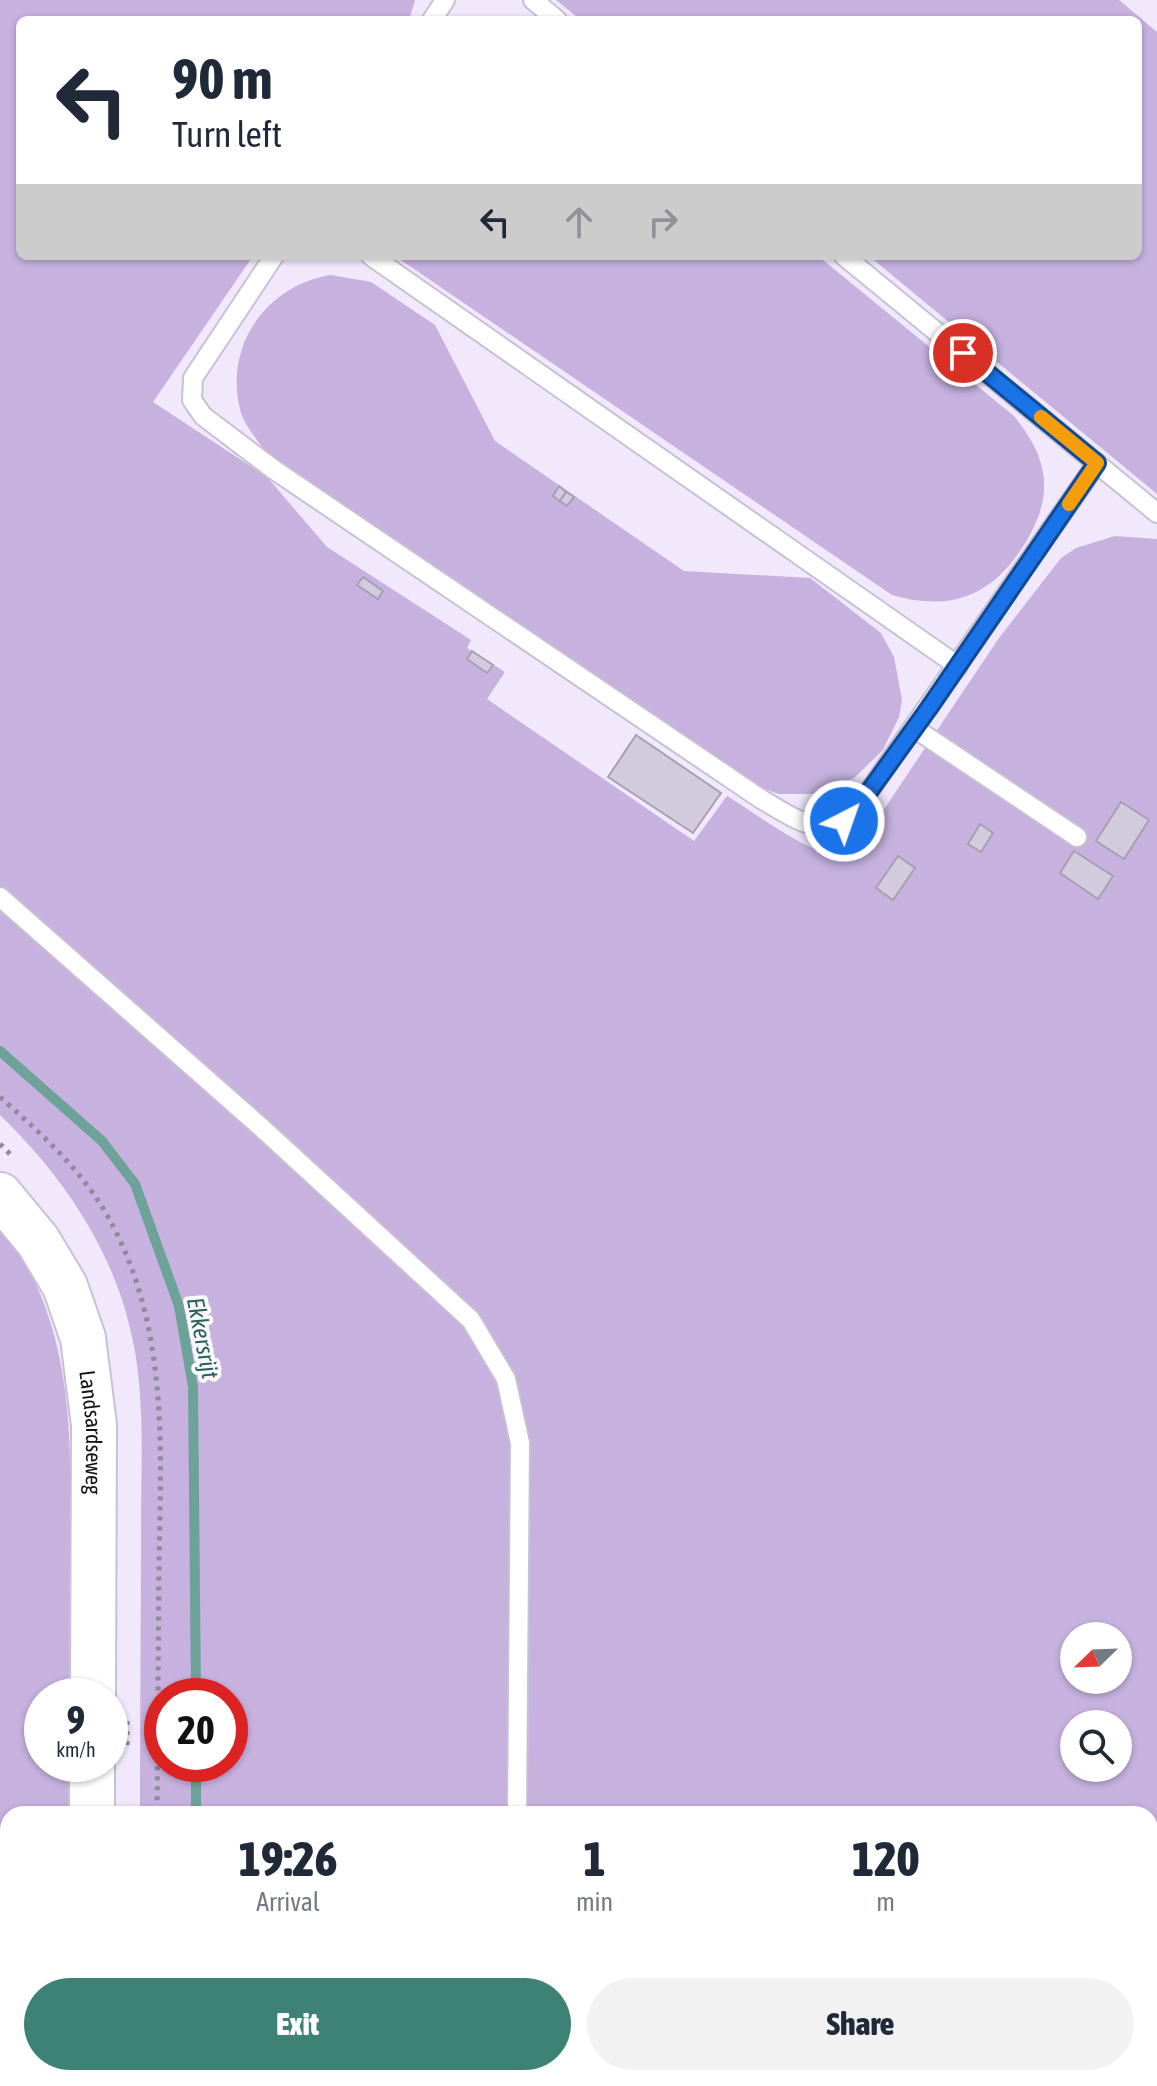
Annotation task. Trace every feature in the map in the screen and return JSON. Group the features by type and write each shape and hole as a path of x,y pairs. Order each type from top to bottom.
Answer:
{"street":[{"name":"Landsardseweg","path":"0,1195 38,1241 65,1286 83,1338 94,1425 93,1678"},
{"path":"92,1782 92,1806"}],"lane":[{"path":"533,0 552,16"},
{"path":"271,260 193,378 192,400 203,416 273,469 799,821 829,827 844,821 860,804 1097,463"},
{"path":"377,260 958,666"},
{"path":"849,260 1157,513"},
{"path":"914,728 1077,837"},
{"path":"0,897 263,1129 471,1320 506,1379 520,1443 517,1806"}],"shaded area":[{"path":"0,0 415,0 410,16 16,16 16,260 250,260 153,402 267,477 327,547 471,640 467,648 505,672 487,699 694,841 727,796 798,841 826,853 837,854 851,849 864,839 999,638 1061,558 1076,548 1115,536 1157,539 1157,1806 140,1806 142,1448 138,1373 129,1324 109,1265 79,1210 42,1160 0,1115"},
{"path":"556,0 1119,0 1138,16 576,16"},
{"path":"1142,19 1157,32 1157,494 874,260 1142,260"},
{"path":"401,260 823,260 1014,416 1036,449 1042,466 1044,482 1039,515 1020,551 994,580 965,597 948,601 912,600 892,595"},
{"path":"331,275 371,282 435,325 495,441 684,571 810,578 881,633 894,657 902,700 899,717 883,750 854,778 816,794 779,794 761,788 265,451 247,426 240,409 238,362 245,341 270,305 288,291"},
{"path":"0,1220 23,1257 40,1294 53,1331 67,1407 70,1446 69,1678 24,1678 24,1782 68,1782 68,1806 0,1806"}],"building":[{"path":"559,486 566,492 560,501 553,496"},
{"path":"566,492 574,497 567,506 560,501"},
{"path":"363,577 383,591 378,599 357,585"},
{"path":"472,651 493,665 487,673 467,659"},
{"path":"636,735 721,793 693,833 608,777"},
{"path":"1121,802 1149,820 1124,859 1096,841"},
{"path":"980,824 993,833 981,852 968,844"},
{"path":"1074,851 1113,876 1098,899 1060,873"},
{"path":"898,856 915,868 893,900 876,888"}],"waterway":[{"name":"Ekkersrijt","path":"0,1051 102,1141 135,1184 179,1306 193,1387 196,1678"},
{"name":"Ekkersrijt","path":"196,1782 196,1806"}],"slow traffic":[{"path":"1041,417 1097,463 1069,504"}],"route":[{"path":"844,821 860,804 929,708 1097,463 963,353"}]}
